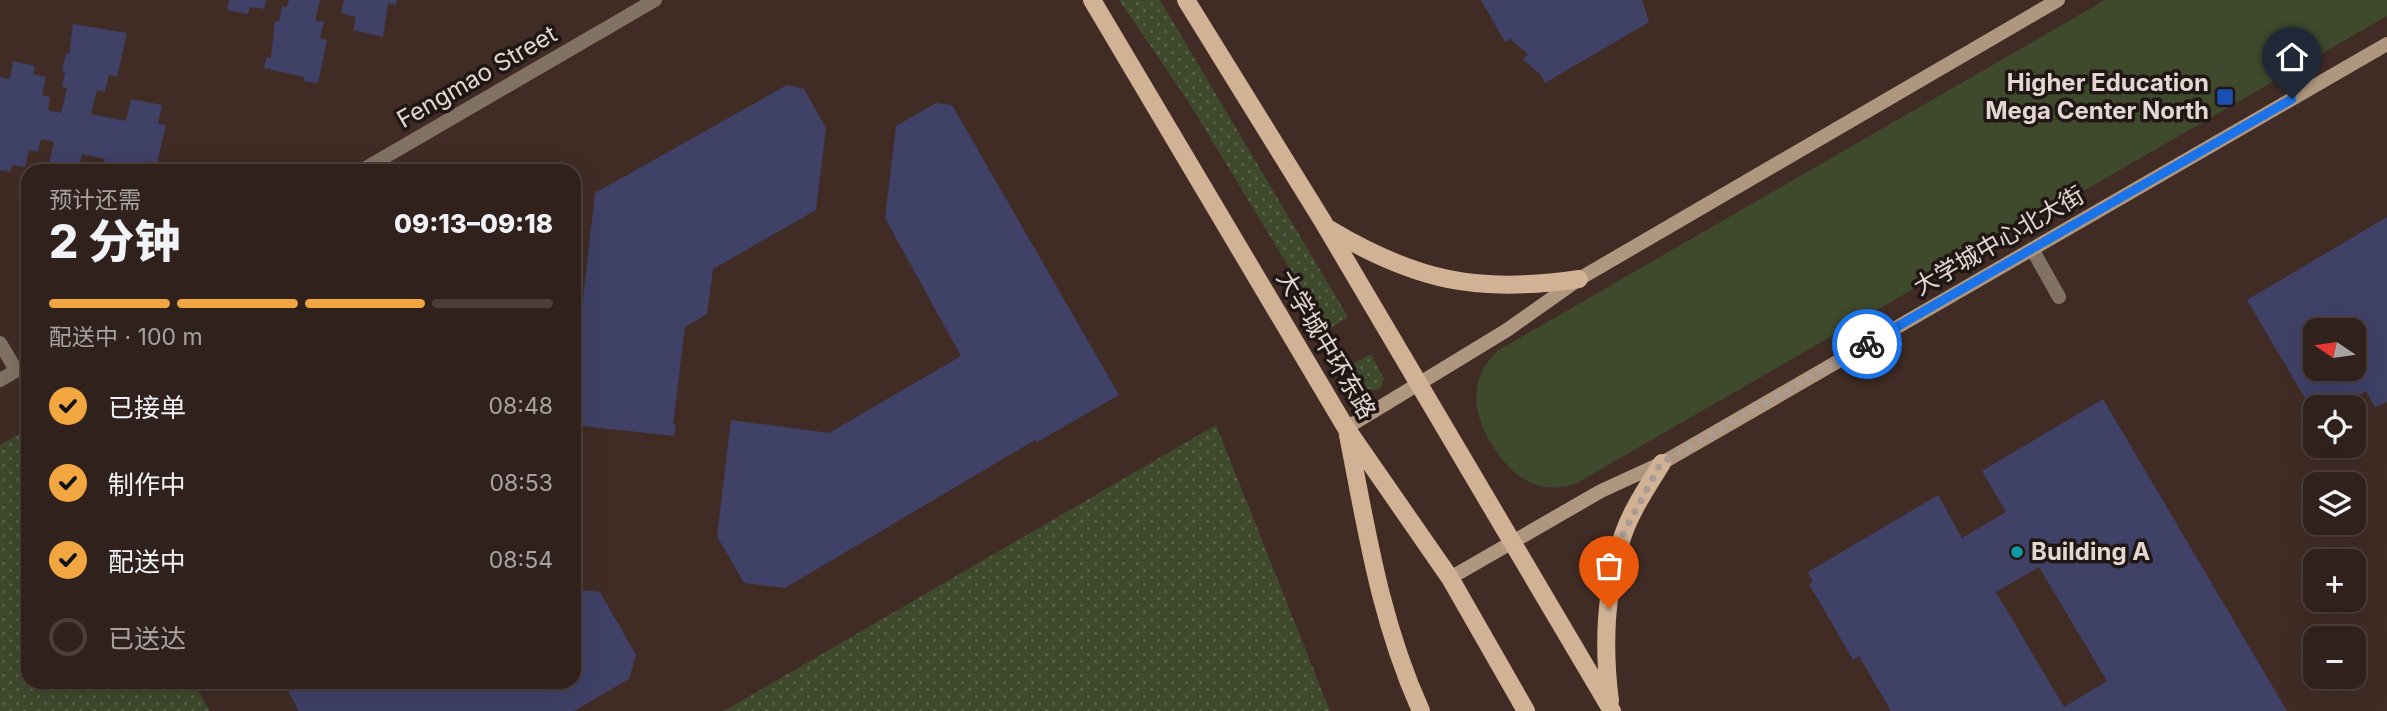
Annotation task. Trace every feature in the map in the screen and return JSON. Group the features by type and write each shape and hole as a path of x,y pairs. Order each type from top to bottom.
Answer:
{"main road":[{"name":"大学城中环东路","path":"1092,0 1346,428 1450,578 1526,711"},
{"path":"1186,0 1322,220 1611,710"},
{"path":"1421,711 1397,653 1380,601 1346,428 1507,330 1579,279 2058,0"},
{"name":"大学城中心北大街","path":"1450,578 1601,491 1661,463 2387,44"},
{"path":"1322,220 1328,229 1381,257 1454,283 1530,285 1579,279"},
{"path":"1611,710 1608,624 1615,560 1628,523 1661,463"}],"street":[{"name":"Fengmao Street","path":"373,164 655,0"},
{"path":"2032,249 2059,297"},
{"path":"0,343 21,366"},
{"path":"0,380 21,368"}],"green space":[{"path":"1119,0 1160,0 1348,317 1327,330 1188,101"},
{"path":"2105,0 2387,0 2387,16 1577,483 1563,487 1538,486 1517,475 1500,456 1480,421 1476,397 1481,374 1497,351"},
{"path":"1371,354 1384,379 1381,388 1375,390 1361,385 1349,366"},
{"path":"1216,425 1330,711 724,711"},
{"path":"21,433 21,689 197,689 210,711 0,711 0,445"}],"building":[{"path":"229,0 266,0 264,9 250,7 248,14 227,10"},
{"path":"289,0 320,0 315,21 324,22 320,38 327,40 318,83 264,68 267,57 271,58 275,21 279,22 282,6 287,7"},
{"path":"344,0 397,0 396,5 388,3 383,37 353,30 356,17 341,13"},
{"path":"1481,0 1642,0 1649,22 1545,83 1540,74 1523,60 1528,54 1511,40 1514,37 1505,42"},
{"path":"73,24 127,33 117,77 109,75 105,92 97,90 91,114 126,121 131,99 162,105 158,124 166,125 157,163 149,161 148,164 104,164 105,159 82,154 80,164 49,164 54,142 41,139 38,152 29,150 26,164 12,165 10,172 0,170 0,77 10,79 13,61 35,66 33,74 46,77 42,95 50,97 48,110 61,113 67,88 62,87 65,72 62,71 66,53 69,54"},
{"path":"787,85 804,89 826,128 816,210 713,269 707,314 685,327 674,436 581,426 581,317 595,193"},
{"path":"936,103 952,105 1119,395 1037,442 1035,440 785,588 744,583 717,536 731,420 829,433 961,356 885,218 896,126"},
{"path":"2387,217 2387,402 2375,407 2366,391 2359,395 2303,395 2247,300"},
{"name":"Building A","path":"2103,399 2287,711 1891,711 1859,656 1853,660 1809,584 1813,582 1808,572 1938,495 1962,538 2006,512 1982,471","holes":["2039,567 2107,681 2064,707 1996,592"]},
{"path":"581,590 600,592 636,655 629,679 574,711 299,711 287,689 581,689"}],"way so far":[{"path":"1609,608 1615,560 1624,532 1661,463 1867,344"}],"place":[{"name":"Higher Education Mega Center North","path":"2225,97"},
{"name":"Building A","path":"2017,552"}],"route":[{"path":"1867,344 2292,99"}]}
